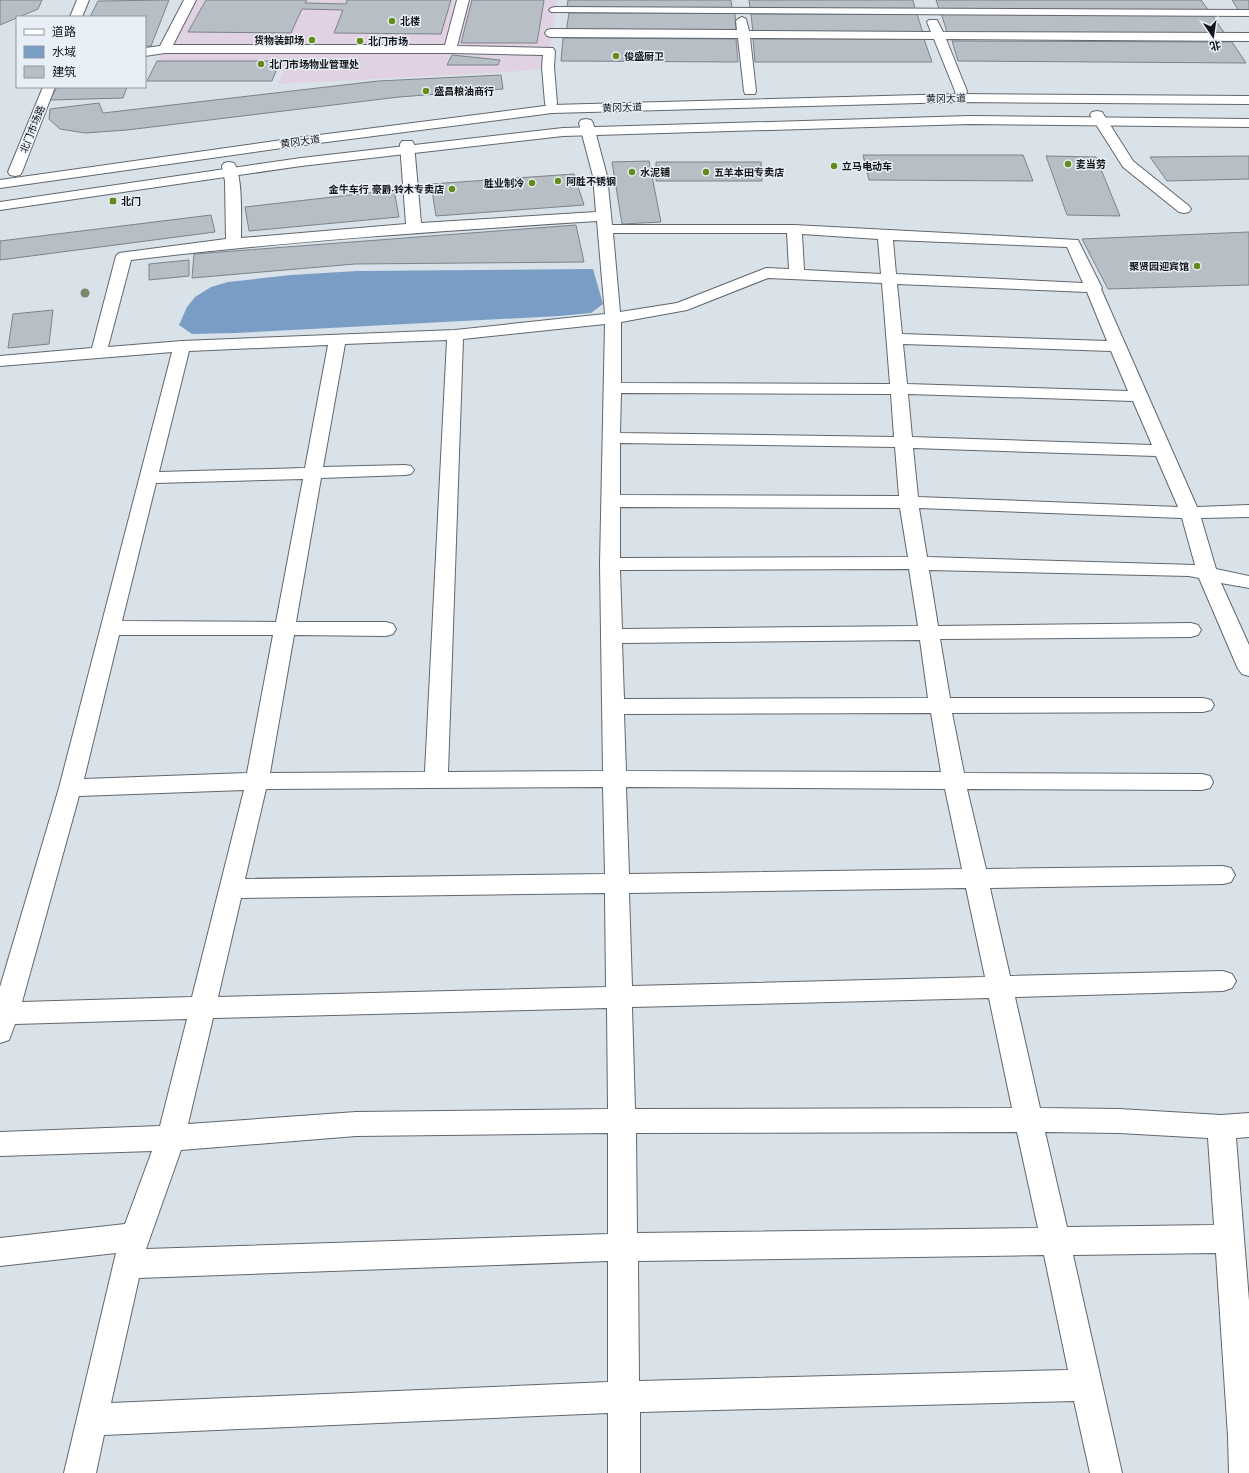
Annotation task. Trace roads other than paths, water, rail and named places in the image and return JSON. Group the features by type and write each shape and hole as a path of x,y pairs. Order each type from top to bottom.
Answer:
{"street":[{"path":"76,16 83,0"},
{"path":"165,49 190,0"},
{"path":"450,48 463,0"},
{"path":"739,0 750,91"},
{"path":"924,0 961,91"},
{"path":"1217,0 1249,45"},
{"path":"551,103 548,67 551,33 556,5 1249,13"},
{"path":"551,33 1249,37"},
{"path":"146,52 165,49 450,48 549,50"},
{"name":"北门市场路","path":"15,172 49,88"},
{"name":"黄冈大道","path":"0,184 296,142 552,109 957,98 1249,100"},
{"path":"1097,115 1128,164 1184,209"},
{"name":"黄冈大道","path":"0,206 301,162 563,132 970,120 1249,123"},
{"path":"586,123 600,176 603,222 613,318 610,564 622,1121 624,1473"},
{"path":"407,144 414,228"},
{"path":"230,166 232,181 234,243"},
{"path":"99,352 124,256 234,243 414,228 603,222 794,229 885,235 1073,243 1094,288 1190,512 1207,573 1244,646 1249,669"},
{"path":"794,229 797,274"},
{"path":"885,235 909,502 940,706 954,781 1106,1473"},
{"path":"0,361 182,346 337,341 455,335 613,318 680,307 766,273 889,280 1094,288"},
{"path":"436,781 455,335"},
{"path":"895,339 1118,346"},
{"path":"80,1473 127,1264 135,1237 171,1138 257,782 337,341"},
{"path":"182,346 70,788 3,1022 203,1008 1223,981"},
{"path":"612,388 899,389 1140,396"},
{"path":"612,438 904,442 1164,451"},
{"path":"149,478 405,470"},
{"path":"611,501 909,502 1190,512 1249,511"},
{"path":"610,564 918,564 1190,570 1249,582"},
{"path":"111,628 386,629"},
{"path":"611,636 1191,630"},
{"path":"613,707 1203,705"},
{"path":"70,788 257,782 615,779 1202,782"},
{"path":"231,888 1222,875"},
{"path":"0,1144 171,1138 356,1124 622,1121 1119,1120 1235,1126 1237,1257 1247,1436 1245,1473"},
{"path":"0,1252 135,1237"},
{"path":"127,1264 623,1248 1055,1242 1237,1257"},
{"path":"91,1420 624,1397 1087,1385"}],"water":[{"path":"593,269 603,304 591,313 236,333 192,334 179,325 187,307 195,297 211,287 228,282 291,275 357,271"}],"place":[{"name":"北楼","path":"392,21"},
{"name":"货物装卸场","path":"312,40"},
{"name":"北门市场","path":"360,41"},
{"name":"俊盛厨卫","path":"616,56"},
{"name":"北门市场物业管理处","path":"261,64"},
{"name":"盛昌粮油商行","path":"426,91"},
{"name":"麦当劳","path":"1068,164"},
{"name":"立马电动车","path":"834,166"},
{"name":"水泥铺","path":"632,172"},
{"name":"五羊本田专卖店","path":"706,172"},
{"name":"阿胜不锈钢","path":"558,181"},
{"name":"胜业制冷","path":"532,183"},
{"name":"金牛车行 豪爵·铃木专卖店","path":"452,189"},
{"name":"北门","path":"113,201"},
{"name":"聚贤园迎宾馆","path":"1197,266"}]}
